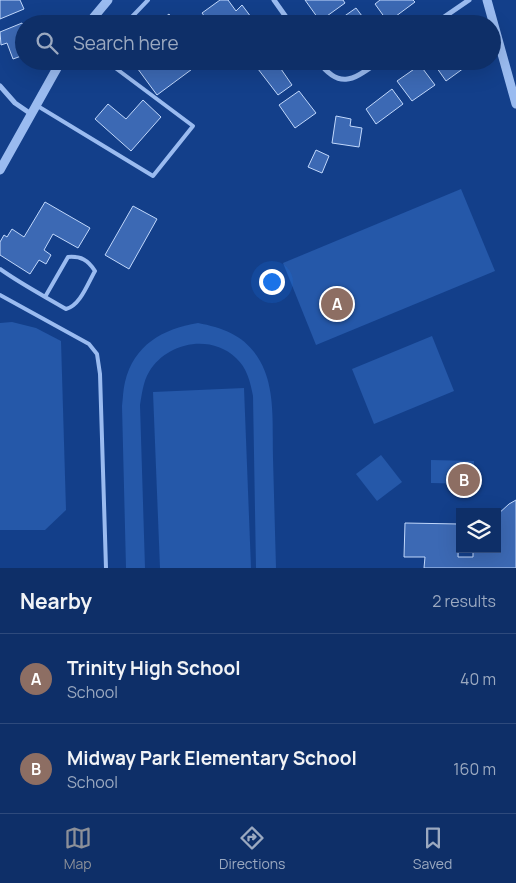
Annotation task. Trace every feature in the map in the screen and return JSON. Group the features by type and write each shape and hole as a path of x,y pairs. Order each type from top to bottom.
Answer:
{"street":[{"path":"96,15 108,0"},
{"path":"274,0 285,15"},
{"path":"447,15 469,0"},
{"path":"487,0 491,15"},
{"path":"501,50 516,104"},
{"path":"0,170 56,70"},
{"path":"326,70 337,79 349,80 365,70"},
{"path":"0,86 15,103 31,114"}],"lane":[{"path":"134,15 148,0"},
{"path":"36,105 153,176 193,126 118,70"},
{"path":"0,269 44,297 66,309 71,308 77,301 95,271 91,264 78,256 68,257 44,297"},
{"path":"0,295 89,344 97,354 100,374 106,568"}],"shaded area":[{"path":"461,189 495,271 316,345 283,263"},
{"path":"12,322 36,328 61,341 66,510 45,530 0,530 0,323"},
{"path":"198,323 234,334 248,345 260,361 269,384 272,408 276,568 256,568 253,396 249,380 243,366 236,358 225,350 202,344 177,348 166,354 157,362 145,380 140,405 145,568 126,568 122,406 125,382 135,358 151,341 173,330"},
{"path":"432,336 454,391 374,424 352,369"},
{"path":"244,388 251,568 160,568 153,392"},
{"path":"381,455 402,482 377,501 356,474"},
{"path":"431,460 474,461 473,484 431,483"}],"building":[{"path":"0,0 20,0 24,9 0,19"},
{"path":"220,0 228,0 236,11 242,5 250,15 203,15 202,13"},
{"path":"305,0 343,0 345,3 328,15 316,15"},
{"path":"380,0 413,0 415,2 397,15 383,15 375,4"},
{"path":"356,8 361,15 346,15"},
{"path":"15,26 15,58 13,59 7,43 1,45 0,32"},
{"path":"139,70 191,70 157,95"},
{"path":"259,70 282,70 292,85 278,95"},
{"path":"413,70 424,70 435,85 412,101 397,81"},
{"path":"438,70 461,70 446,81"},
{"path":"392,89 403,104 376,124 366,109"},
{"path":"299,91 316,113 295,128 279,105"},
{"path":"143,100 161,117 131,151 95,119 108,104 126,119"},
{"path":"336,116 351,119 350,126 362,128 359,147 332,143"},
{"path":"316,150 329,156 322,173 308,167"},
{"path":"45,202 90,228 78,248 53,234 44,250 51,255 46,264 39,260 30,274 0,255 0,242 4,235 7,237 12,229 24,237"},
{"path":"133,206 157,219 129,269 105,255"},
{"path":"516,500 516,568 424,568 425,557 404,557 405,523 456,524 456,553 458,553 458,557 473,557 473,553 501,553 501,511"}],"place":[{"name":"Trinity High School","path":"337,304"},
{"name":"Midway Park Elementary School","path":"464,480"}]}
